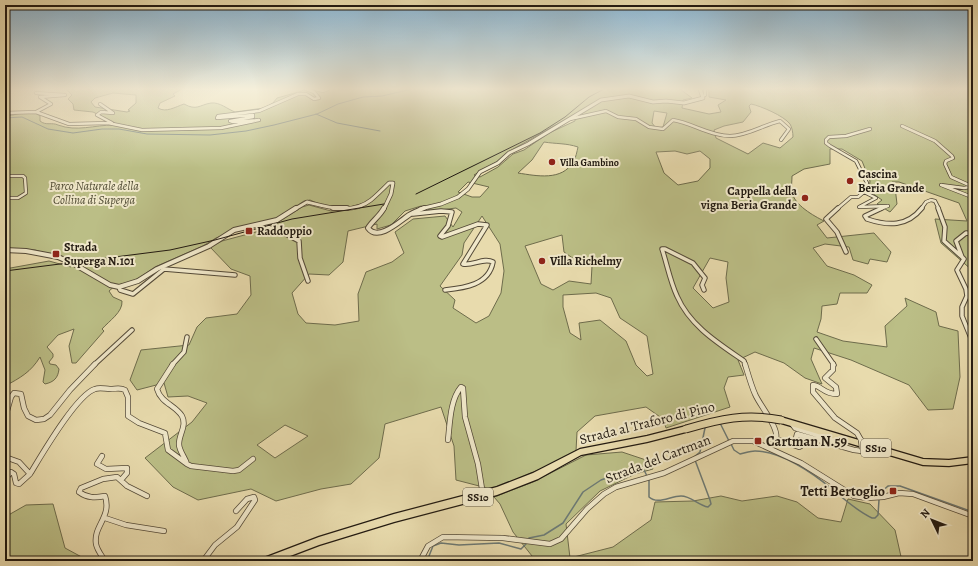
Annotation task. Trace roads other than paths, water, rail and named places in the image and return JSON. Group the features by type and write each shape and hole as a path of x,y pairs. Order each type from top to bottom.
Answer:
{"main road":[{"name":"Strada al Traforo di Pino","path":"267,561 343,533 394,518 483,496 535,476 580,452 654,437 723,418 743,415 764,416 792,423 923,462 949,464 973,460"}],"street":[{"path":"45,115 69,124 114,124 142,130 187,130 221,128 259,120 230,121 253,117 253,115"},
{"path":"97,115 114,124"},
{"path":"235,115 217,117 229,118 250,115"},
{"path":"5,250 26,251 58,257 77,266 102,282 119,287 138,281 156,269 209,246 231,232 277,220 307,202 336,209 345,209 362,205 370,201 391,182 394,184 385,208 380,215 370,223 368,228 371,232 375,232 393,228 410,214 418,210 448,202 462,195 480,172 498,163 509,153 528,144 575,115"},
{"path":"569,119 586,115"},
{"path":"615,115 634,118 645,126 663,129 672,120 687,122 720,135 731,136 780,121 789,129 782,140"},
{"path":"902,126 935,141 953,157 945,164 951,177 969,185 970,188 941,185 947,189 964,193 972,197 973,200 971,204 973,208"},
{"path":"846,252 837,232 826,219 851,198 858,197 864,192 867,183 858,163 830,146 826,143 826,140 829,137 843,137 870,129"},
{"path":"5,176 23,176 25,178 26,193 18,198 5,198"},
{"path":"864,192 876,198 859,207 860,208 883,205 888,206 865,216 867,219 874,222 903,223 921,211 926,202 934,200 939,206 939,213 946,225 944,241 962,257"},
{"path":"410,214 445,211 452,212 448,226 440,236 442,237 454,235 478,224 484,223 487,225 463,264 476,264 488,259 493,262 490,272 470,286 455,290 444,290"},
{"path":"258,224 263,226"},
{"path":"267,227 284,233 299,241 301,261 308,281"},
{"path":"973,234 966,233 956,241 956,246 962,253 962,257 964,259 957,270 965,284 967,292 967,299 962,307 962,316 973,343"},
{"path":"704,290 702,285 705,278 696,265 665,249 662,249 677,296 692,321 715,342 744,361 755,394 772,422 776,439"},
{"path":"119,287 120,290 133,294 164,269 198,270 235,275"},
{"path":"5,418 11,397 14,393 22,394 24,409 28,416 35,420 42,420 48,417 64,396 132,330"},
{"path":"187,337 184,352 169,368 157,389 169,406 179,411 183,418 185,425 179,442 179,448 187,464"},
{"path":"767,447 776,439 780,439 799,447 801,446 800,443 795,437 799,434 862,451 861,440 857,433 834,418 813,392 814,384 819,386 828,394 837,394 836,387 825,378 833,370 834,365 816,339"},
{"path":"5,479 11,472 14,474 16,483 19,484 24,481 85,395 97,388 125,389 127,394 128,416 139,423 165,433 168,450 191,466 228,472 239,470 253,459"},
{"path":"448,440 455,398 458,389 463,388 463,401 471,443 478,464 483,496"},
{"path":"792,423 796,428 854,450"},
{"name":"Strada del Cartman","path":"420,561 422,553 428,544 435,539 443,537 503,538 550,544 561,539 587,509 604,494 616,487 638,479 653,476 688,463 727,444 745,440 767,447 801,463 854,496 883,498 898,493 913,494 973,516"},
{"path":"102,456 97,464 106,470 127,468 127,473 121,480"},
{"path":"5,457 10,457 16,461 28,470 30,474"},
{"path":"104,561 96,545 96,537 105,518 108,504 105,496 88,497 79,492 81,488 103,479 118,477 127,486 147,496"},
{"path":"203,561 215,545 238,527 254,500 254,497 247,499 236,510"},
{"path":"105,518 119,525 149,527 164,530"}],"waterway":[{"path":"5,118 22,117 48,129 73,133 102,129 119,129 147,134 210,135 246,131 311,115"},
{"path":"319,115 337,123 380,131"},
{"path":"720,423 729,441"},
{"path":"694,457 700,452 705,428"},
{"path":"731,444 734,450 740,454 753,451 765,452 796,464 824,483 856,509 872,518 875,518 878,515 879,500"},
{"path":"649,479 649,497 653,499 660,500 677,496 685,496 708,507 711,504 710,500 695,460"},
{"path":"529,540 529,538 544,535 563,523 583,492 601,480 640,466 643,468 647,476"},
{"path":"878,495 888,486 900,486 973,512"},
{"path":"427,561 433,546 441,543 459,545 499,543 521,549 527,543"}],"tram line":[{"path":"416,194 540,133 567,115"},
{"path":"5,271 170,250 215,240 292,219 384,204"}],"place":[{"name":"Villa Gambino","path":"552,162"},
{"name":"Cascina Beria Grande","path":"850,181"},
{"name":"Cappella della vigna Beria Grande","path":"805,198"},
{"name":"Raddoppio","path":"249,231"},
{"name":"Strada Superga N.101","path":"56,254"},
{"name":"Villa Richelmy","path":"542,261"},
{"name":"Cartman N.59","path":"758,441"},
{"name":"Tetti Bertoglio","path":"893,491"}],"park label":[{"name":"Parco Naturale della Collina di Superga","path":"94,193"}]}
